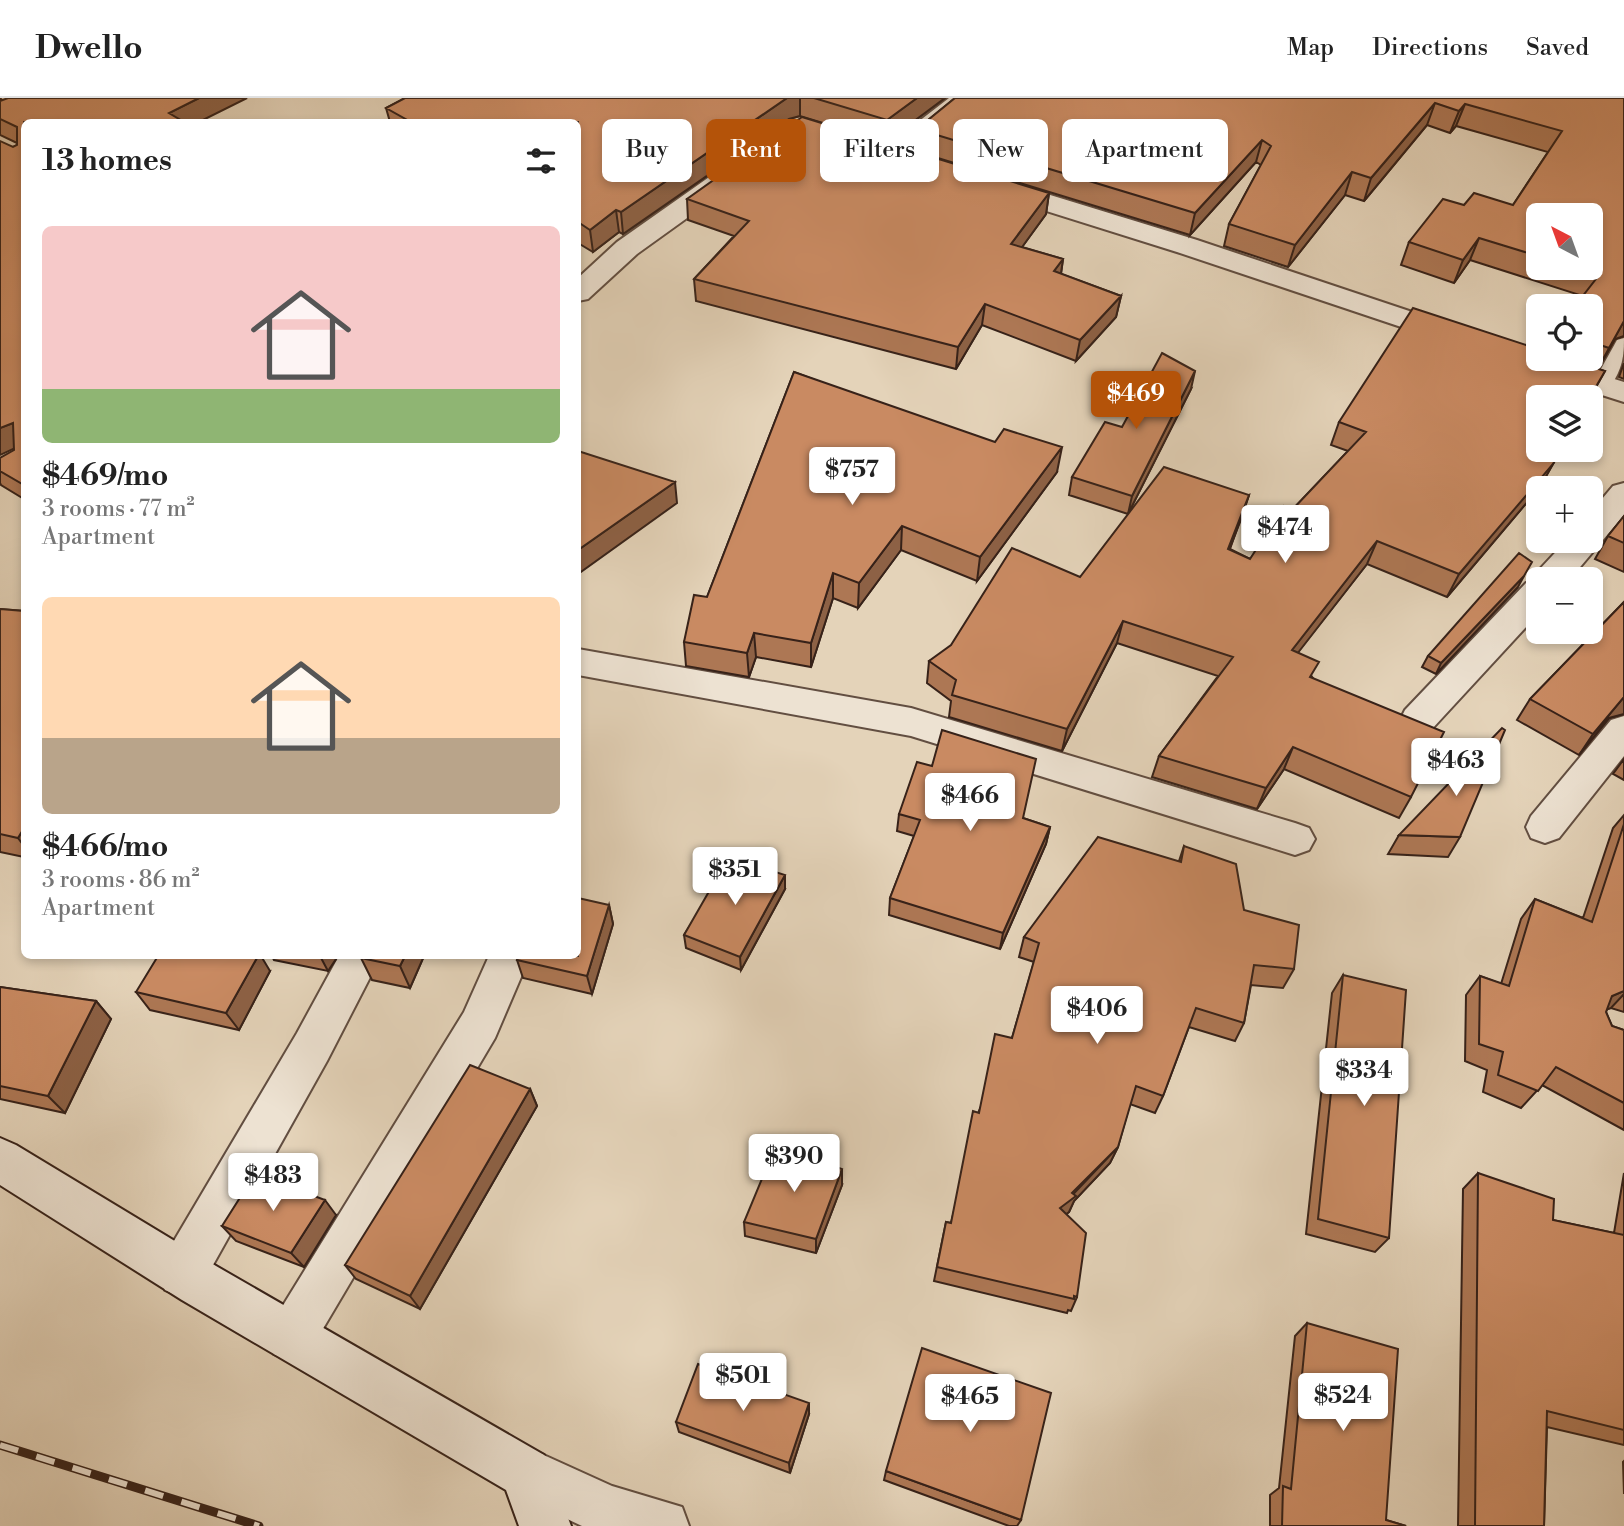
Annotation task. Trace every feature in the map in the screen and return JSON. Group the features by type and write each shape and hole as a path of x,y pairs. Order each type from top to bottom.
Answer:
{"street":[{"path":"939,124 965,98"},
{"path":"581,290 627,248 719,182"},
{"path":"982,182 1186,246 1485,346"},
{"path":"1524,359 1613,389"},
{"path":"1603,519 1624,494"},
{"path":"1562,567 1574,553"},
{"path":"1418,720 1526,605"},
{"path":"581,673 911,722 1295,839"},
{"path":"1545,827 1624,730"},
{"path":"182,1273 312,1046 358,959"},
{"path":"290,1337 480,1024 508,959"},
{"path":"0,1160 182,1273 526,1473 608,1511 663,1526"},
{"path":"526,1473 545,1526"}],"lane":[{"path":"1613,389 1624,344"}],"building":[{"path":"8,98 199,98 169,113 179,119 21,119 21,483 0,471 0,458 14,450 13,423 0,428 0,141 13,147 17,145 17,127 0,119 0,101"},
{"path":"405,98 787,98 756,119 706,119 706,154 692,163 692,119 602,119 602,182 665,182 621,212 616,210 590,230 581,224 581,119 406,119 386,108"},
{"path":"814,98 917,98 888,119"},
{"path":"955,98 1624,98 1624,321 1609,348 1603,346 1603,294 1584,294 1595,280 1603,280 1603,203 1526,203 1526,252 1479,238 1463,260 1409,242 1443,199 1464,205 1474,193 1513,205 1562,131 1465,104 1459,111 1435,103 1371,178 1352,172 1295,245 1229,224 1271,146 1262,140 1228,177 1228,119 1062,119 1062,173 1048,169 1048,119 953,119 953,140 939,136 939,119 929,119"},
{"path":"802,117 820,123 820,182 939,182 939,159 953,163 953,182 1013,182 1049,193 1011,244 1063,259 1054,271 1121,296 1080,340 985,304 958,347 694,279 749,221 687,199 711,182 806,182 806,119 799,119"},
{"path":"1092,182 1223,182 1195,213"},
{"path":"1413,308 1526,345 1526,371 1605,371 1597,385 1526,385 1526,462 1554,462 1543,476 1526,476 1526,496 1459,574 1377,541 1292,650 1319,662 1310,677 1444,732 1411,797 1293,747 1266,788 1159,756 1233,657 1123,621 1067,729 952,695 956,680 929,661 951,645 1012,548 1080,577 1164,467 1249,495 1228,549 1250,559 1284,506 1293,509 1366,432 1339,422"},
{"path":"1162,353 1195,371 1132,496 1072,477 1105,422 1122,427"},
{"path":"794,372 995,442 1004,429 1062,447 980,557 902,526 859,583 833,573 811,643 754,633 747,653 684,642 694,595 707,597"},
{"path":"581,452 675,482 581,548"},
{"path":"1624,516 1624,543 1608,536"},
{"path":"1519,553 1532,562 1526,567 1524,576 1441,663 1428,656"},
{"path":"1624,602 1624,697 1593,734 1530,699 1583,644 1603,644 1603,624"},
{"path":"0,609 21,611 21,833 18,838 0,834"},
{"path":"1502,728 1505,730 1460,837 1399,835"},
{"path":"942,730 1036,759 1023,818 1050,827 1003,933 890,898 920,820 899,814 917,762 932,766"},
{"path":"1624,824 1624,991 1612,996 1606,1012 1612,1026 1624,1030 1624,1103 1556,1067 1538,1091 1498,1075 1503,1052 1479,1044 1480,976 1509,986 1535,899 1592,922"},
{"path":"1098,837 1181,862 1184,846 1236,864 1244,910 1299,925 1294,969 1254,965 1244,1023 1196,1008 1163,1096 1136,1086 1118,1147 1072,1193 1076,1196 1060,1208 1086,1233 1077,1297 1074,1296 1074,1299 937,1267 946,1222 951,1223 973,1111 979,1113 995,1034 1012,1038 1039,943 1024,937"},
{"path":"731,858 785,875 740,957 684,935"},
{"path":"581,899 609,905 587,976 517,960 581,959"},
{"path":"156,959 256,959 226,1013 136,992"},
{"path":"366,959 404,959 400,966"},
{"path":"1343,975 1406,990 1389,1238 1318,1219"},
{"path":"0,987 96,1001 48,1096 0,1086"},
{"path":"470,1065 530,1089 410,1296 345,1265"},
{"path":"776,1145 842,1169 816,1239 744,1222"},
{"path":"1478,1173 1554,1199 1553,1220 1624,1235 1624,1430 1547,1411 1544,1526 1475,1526"},
{"path":"255,1174 325,1200 291,1253 222,1226"},
{"path":"1307,1323 1398,1349 1386,1520 1406,1526 1282,1526 1283,1486 1291,1489"},
{"path":"922,1348 1051,1393 1021,1520 886,1471"},
{"path":"698,1364 809,1403 789,1463 676,1422"}],"railway":[{"path":"0,1445 259,1526"}]}
